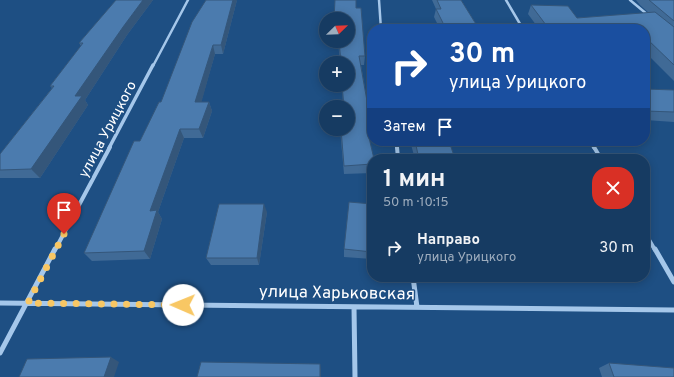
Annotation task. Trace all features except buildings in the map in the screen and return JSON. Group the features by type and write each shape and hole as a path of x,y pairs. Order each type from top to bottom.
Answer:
{"street":[{"name":"улица Урицкого","path":"0,353 28,303 188,0"},
{"path":"379,0 381,24"},
{"path":"506,0 520,24"},
{"path":"630,0 652,19"},
{"path":"650,241 674,282"},
{"path":"414,282 417,307"},
{"name":"улица Харьковская","path":"0,303 674,310"},
{"path":"354,306 354,377"}],"route":[{"path":"64,234 28,303 183,305"}]}
